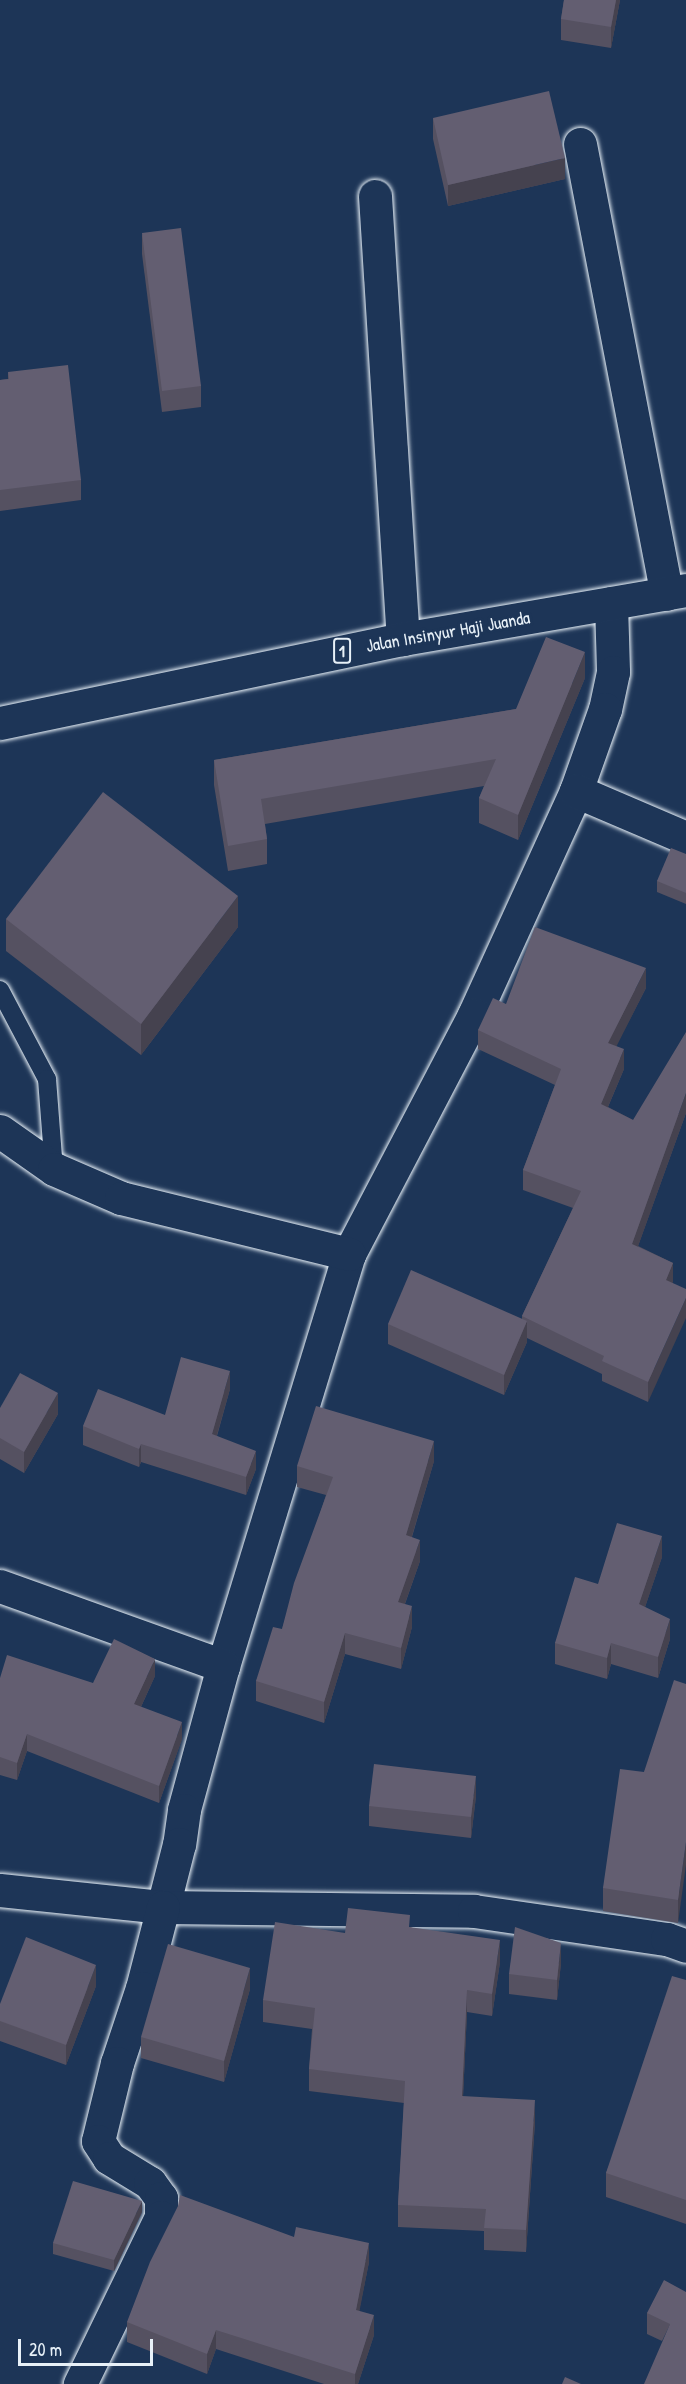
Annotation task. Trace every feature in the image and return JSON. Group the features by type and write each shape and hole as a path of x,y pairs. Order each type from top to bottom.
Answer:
{"main road":[{"path":"580,144 676,592"},
{"path":"375,196 403,639"},
{"name":"Jalan Insinyur Haji Juanda","path":"0,723 403,639 676,592"},
{"path":"80,2384 161,2217 161,2198 150,2183 110,2158 98,2141 117,2063 142,1988 179,1844 184,1810 223,1666 291,1453 349,1254 474,1015 576,791 605,709 613,672 611,603"},
{"path":"576,791 686,838"},
{"path":"0,1131 54,1169 121,1198 349,1254"},
{"path":"0,1586 223,1666"},
{"path":"0,1890 163,1907 474,1911 667,1939 686,1946"}],"lane":[{"path":"0,990 47,1079 54,1169"}],"building":[{"path":"564,0 616,0 611,27 561,19"},
{"path":"549,91 565,158 448,185 433,118"},
{"path":"181,228 201,386 162,391 142,233"},
{"path":"68,365 81,480 0,490 0,380 9,379 8,372"},
{"path":"546,637 585,652 518,815 479,798 496,759 261,799 267,839 228,846 214,760 516,709"},
{"path":"103,792 238,896 141,1024 6,919"},
{"path":"671,848 686,854 686,893 657,881"},
{"path":"535,927 646,968 608,1043 624,1049 601,1104 633,1120 686,1032 686,1093 632,1244 673,1263 666,1280 686,1289 686,1298 648,1382 602,1361 604,1356 522,1316 581,1191 523,1170 561,1069 478,1030 493,998 506,1004"},
{"path":"411,1270 527,1321 504,1375 388,1324"},
{"path":"181,1357 230,1371 212,1434 256,1451 246,1477 141,1444 139,1449 83,1426 98,1389 165,1415"},
{"path":"20,1373 58,1393 24,1452 0,1438 0,1408"},
{"path":"316,1406 434,1441 406,1535 420,1540 398,1602 412,1606 401,1648 345,1633 324,1702 256,1681 273,1627 282,1629 294,1583 333,1477 297,1466"},
{"path":"617,1523 662,1536 639,1604 670,1619 658,1657 611,1643 607,1658 555,1643 575,1577 598,1584"},
{"path":"114,1639 155,1659 134,1704 182,1722 159,1786 27,1734 17,1763 0,1757 0,1678 7,1655 93,1683"},
{"path":"674,1680 686,1684 686,1842 678,1900 603,1888 620,1769 644,1772"},
{"path":"374,1764 476,1776 471,1817 369,1806"},
{"path":"348,1908 410,1915 409,1927 500,1940 492,1994 467,1990 462,2096 535,2100 526,2230 484,2228 486,2209 398,2205 405,2081 309,2069 315,2008 263,2000 275,1922 345,1933"},
{"path":"515,1927 561,1943 557,1980 509,1974"},
{"path":"26,1937 96,1965 66,2045 0,2021 0,2004"},
{"path":"168,1944 250,1968 224,2061 141,2037"},
{"path":"672,1976 686,1980 686,2200 606,2173"},
{"path":"73,2181 142,2201 114,2260 53,2243"},
{"path":"180,2195 294,2237 296,2227 369,2243 356,2310 374,2315 355,2374 216,2330 207,2354 127,2322 150,2262 178,2206"},
{"path":"664,2280 686,2292 686,2384 644,2384 670,2324 647,2313"},
{"path":"565,2377 581,2384 562,2384"}]}
